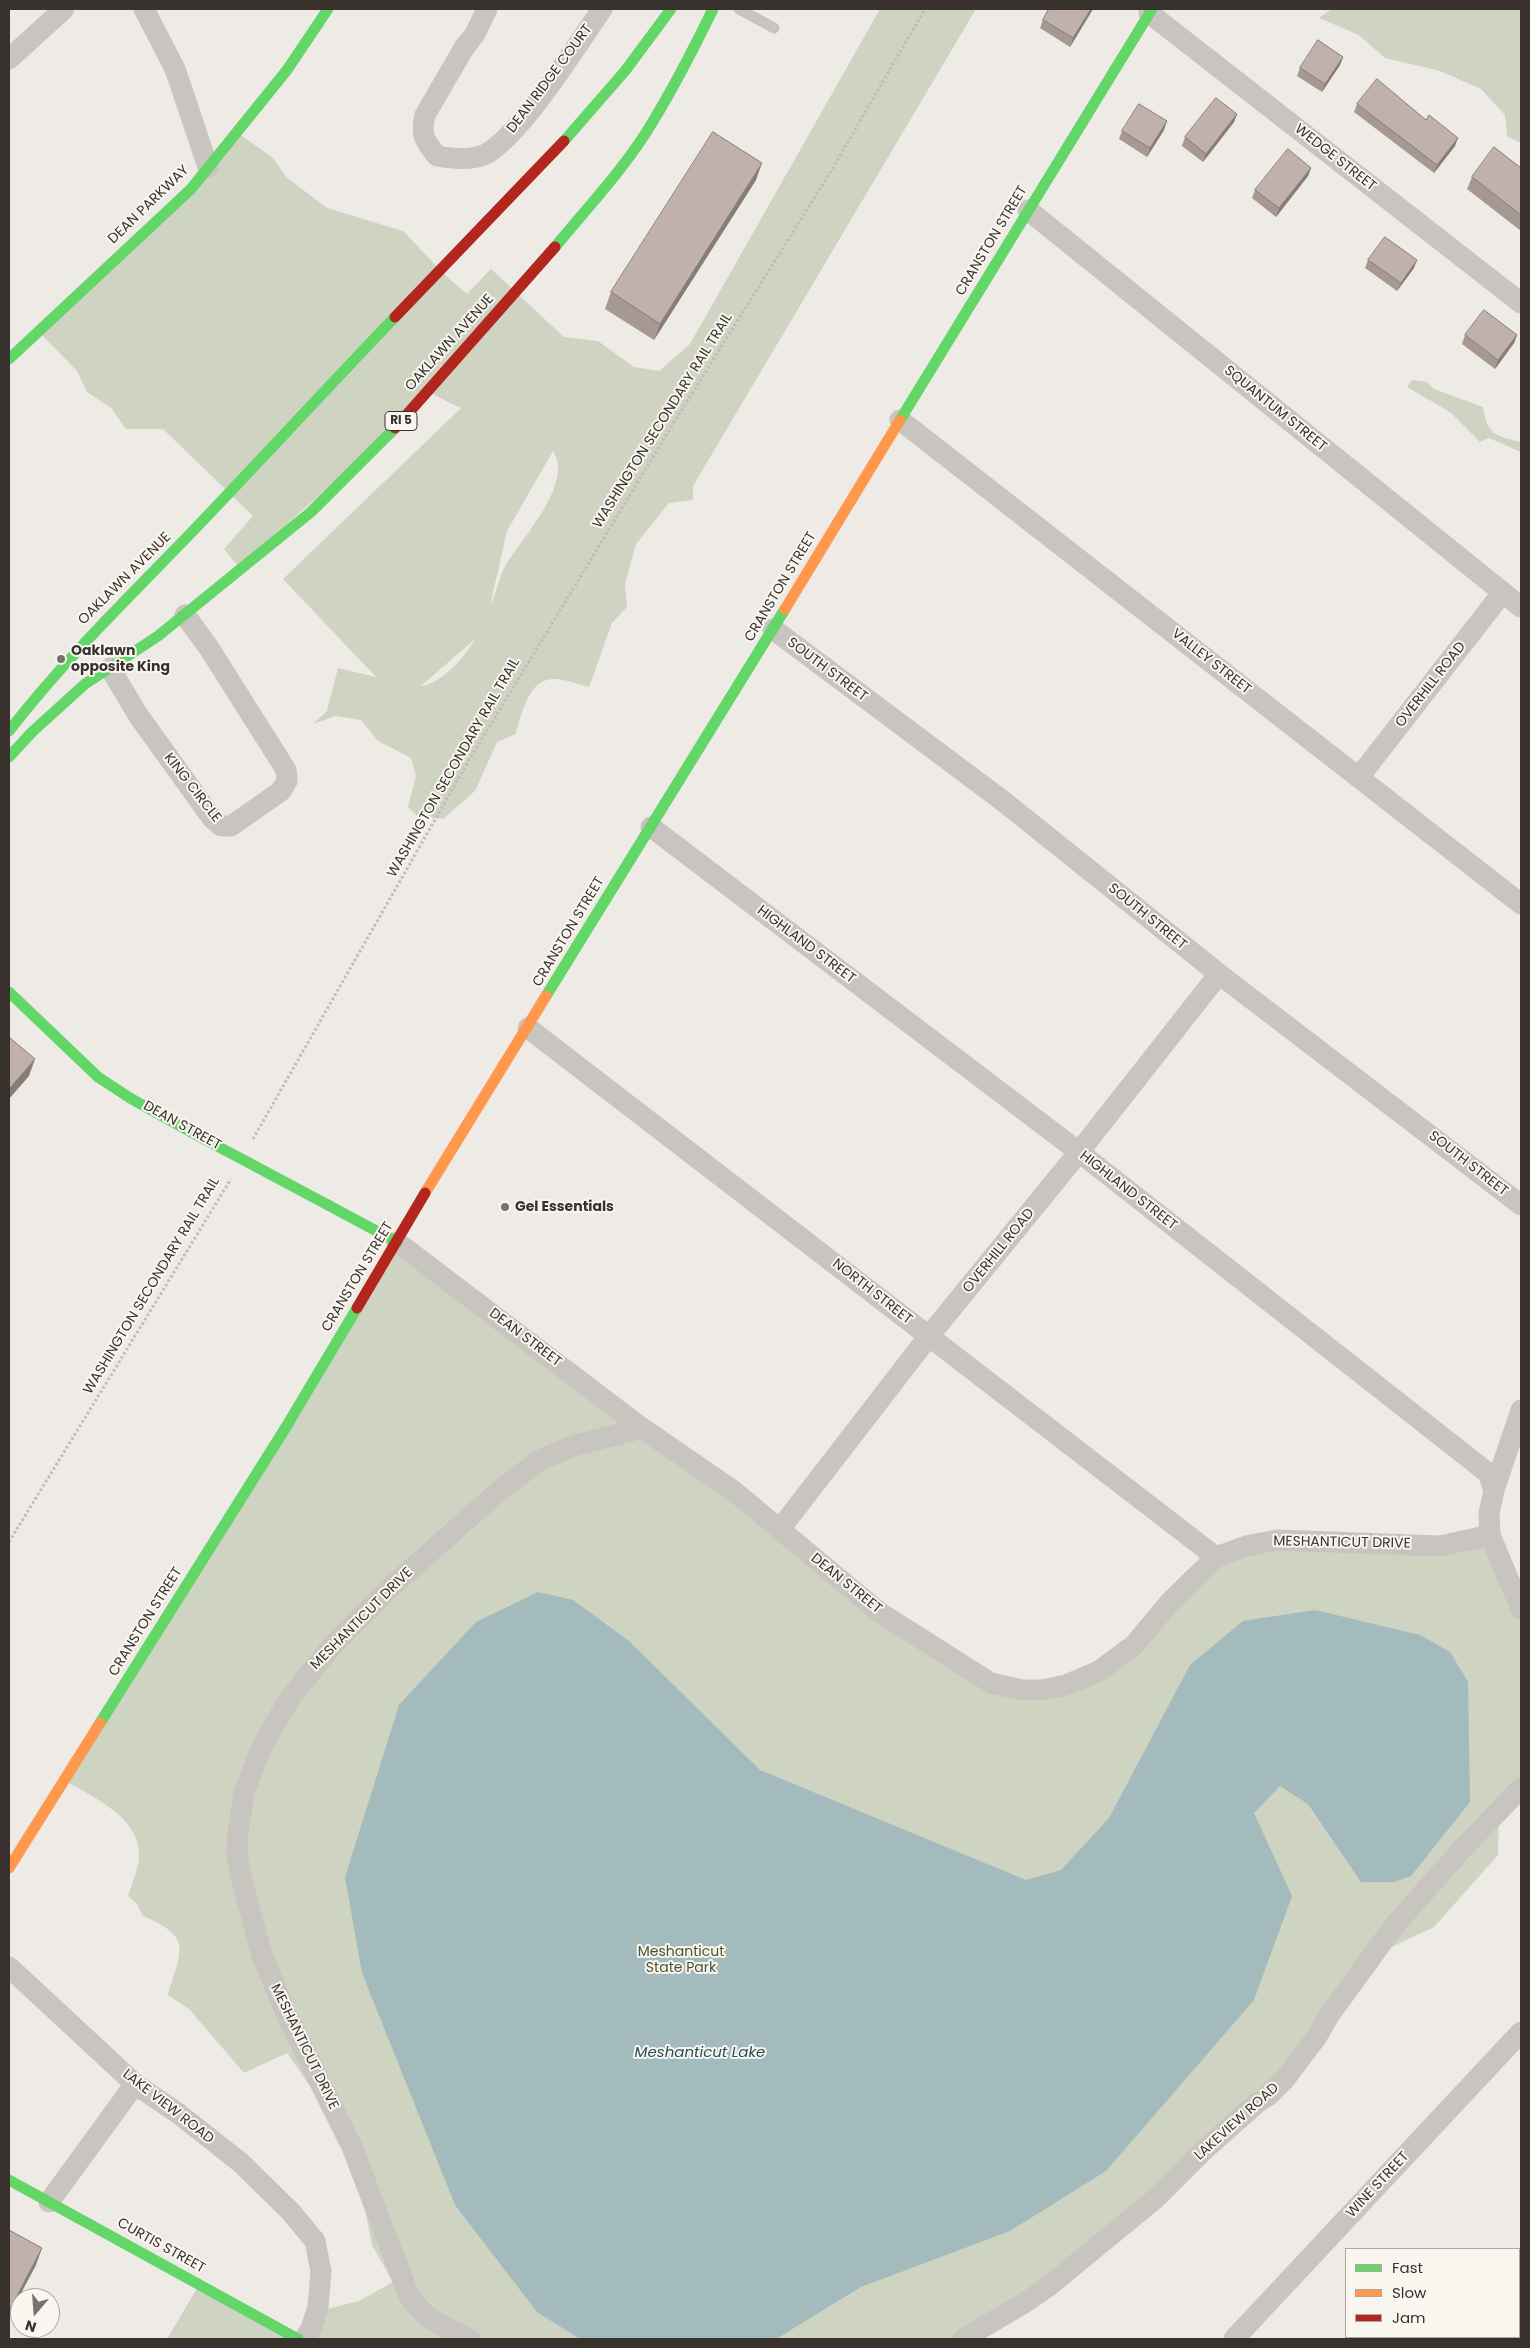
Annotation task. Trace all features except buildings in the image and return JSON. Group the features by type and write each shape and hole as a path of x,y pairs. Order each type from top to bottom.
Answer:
{"street":[{"path":"9,59 64,9"},
{"path":"144,9 175,69 208,167"},
{"name":"DEAN PARKWAY","path":"9,359 191,189 287,70 328,9"},
{"name":"DEAN RIDGE COURT","path":"487,9 475,34 425,115 422,126 424,140 437,156 458,160 484,155 499,145 530,111 602,9"},
{"name":"OAKLAWN AVENUE","path":"9,731 38,694 100,625 191,533 320,395 554,154 625,71 671,9"},
{"name":"OAKLAWN AVENUE","path":"9,758 67,699 158,636 262,553 340,484 397,426 543,261 604,188 651,125 693,52 713,9"},
{"name":"CRANSTON STREET","path":"9,1868 286,1427 396,1242 773,630 1150,11"},
{"name":"WEDGE STREET","path":"1150,11 1521,303"},
{"name":"SQUANTUM STREET","path":"1028,210 1521,607"},
{"name":"VALLEY STREET","path":"900,420 1521,904"},
{"name":"OVERHILL ROAD","path":"1359,777 1503,592"},
{"name":"KING CIRCLE","path":"110,668 138,715 212,818 221,826 231,826 260,808 281,791 287,781 286,770 209,648 185,615"},
{"name":"SOUTH STREET","path":"773,630 1004,802 1218,974 1521,1205"},
{"name":"HIGHLAND STREET","path":"650,827 1079,1152 1488,1473 1494,1490"},
{"name":"OVERHILL ROAD","path":"780,1529 928,1336 1079,1152 1218,974"},
{"name":"DEAN STREET","path":"9,992 78,1056 82,1062 108,1083 191,1132 396,1242 642,1428 735,1492 879,1612 991,1683 1022,1690 1035,1690"},
{"name":"NORTH STREET","path":"528,1028 1216,1557"},
{"path":"1521,1410 1494,1490 1489,1513 1490,1535 1521,1608"},
{"name":"MESHANTICUT DRIVE","path":"470,2339 440,2325 422,2313 409,2296 352,2147 286,2016 262,1955 241,1877 238,1833 244,1793 261,1748 290,1698 332,1646 397,1582 499,1490 540,1460 573,1446 642,1428"},
{"name":"MESHANTICUT DRIVE","path":"1035,1690 1066,1685 1099,1671 1134,1645 1170,1602 1216,1557 1246,1546 1276,1540 1440,1546 1490,1535"},
{"name":"LAKEVIEW ROAD","path":"963,2339 1026,2302 1049,2286 1155,2199 1201,2152 1257,2103 1268,2096 1316,2038 1330,2014 1394,1926 1464,1847 1521,1788"},
{"name":"LAKE VIEW ROAD","path":"9,1966 135,2084 179,2114 241,2164 291,2212 315,2241 321,2271 318,2307 311,2329 304,2339"},
{"name":"WINE STREET","path":"1234,2339 1521,2032"},
{"path":"49,2202 135,2084"},
{"name":"CURTIS STREET","path":"9,2180 298,2339"}],"lane":[{"path":"739,9 774,28"}],"path":[{"name":"WASHINGTON SECONDARY RAIL TRAIL","path":"251,1144 466,767 670,429 831,171 925,9"},
{"name":"WASHINGTON SECONDARY RAIL TRAIL","path":"9,1542 232,1176"}],"green space":[{"path":"880,9 976,9 693,486 693,500 669,503 636,544 625,584 627,607 612,623 589,687 559,679 546,680 538,684 528,698 515,734 497,742 475,791 443,819 417,816 408,807 416,776 411,758 378,741 361,720 335,716 313,724 327,711 338,668 376,677 283,579 461,408 432,394 239,567 224,549 253,516 163,429 126,429 111,408 87,392 77,371 40,333 238,133 273,158 286,177 327,208 403,231 445,275 467,294 491,269 564,337 598,341 634,367 659,371 690,344","holes":["553,451 558,464 557,478 552,493 535,524 507,563 490,606 507,531","475,639 466,653 445,675 429,684 421,686"]},
{"path":"1332,9 1521,9 1521,143 1507,136 1505,115 1481,89 1440,71 1385,58 1359,35 1319,18"},
{"path":"1412,380 1427,382 1434,389 1483,407 1490,429 1499,436 1521,442 1521,452 1489,438 1480,442 1450,412 1407,387"},
{"name":"Meshanticut State Park","path":"391,1250 987,1683 1079,1682 1206,1565 1245,1548 1486,1538 1521,1607 1521,1788 1499,1811 1498,1855 1434,1927 1387,1949 1284,2081 1152,2202 963,2339 302,2339 315,2312 359,2301 393,2282 372,2245 354,2153 346,2138 287,2053 244,2073 189,2009 168,1995 177,1966 180,1946 170,1931 143,1916 137,1904 128,1896 139,1860 137,1842 132,1830 112,1809 64,1780"},
{"path":"198,2287 296,2339 167,2339"}],"water":[{"name":"Meshanticut Lake","path":"538,1592 573,1600 629,1641 760,1770 1026,1880 1061,1870 1109,1818 1190,1665 1243,1621 1315,1610 1420,1635 1450,1652 1468,1682 1470,1802 1411,1876 1394,1882 1361,1882 1308,1804 1280,1786 1254,1813 1292,1896 1254,2000 1106,2171 1010,2231 861,2287 776,2339 580,2339 537,2312 455,2205 362,1973 345,1877 399,1705 476,1622"}],"traffic: fast":[{"path":"9,359 191,189 287,70 328,9"},
{"path":"564,141 625,71 671,9"},
{"path":"555,247 606,187 641,140 676,81 713,9"},
{"path":"900,420 1152,9"},
{"path":"9,731 52,679 97,630 395,317"},
{"path":"9,757 32,732 85,684 158,636 311,512 395,428"},
{"path":"546,996 785,609"},
{"path":"9,992 98,1077 130,1098 191,1132"},
{"path":"191,1132 328,1205"},
{"path":"328,1205 397,1242"},
{"path":"100,1723 286,1427 357,1308"},
{"path":"9,2180 298,2339"}],"traffic: slow":[{"path":"785,609 900,420"},
{"path":"425,1193 546,996"},
{"path":"9,1868 100,1723"}],"traffic: jam":[{"path":"395,317 564,141"},
{"path":"395,428 555,247"},
{"path":"357,1308 425,1193"}],"place":[{"name":"Oaklawn opposite King","path":"61,659"},
{"name":"Gel Essentials","path":"505,1207"}]}
